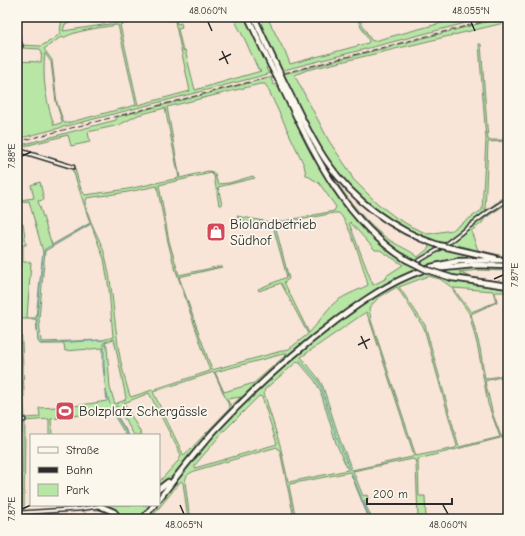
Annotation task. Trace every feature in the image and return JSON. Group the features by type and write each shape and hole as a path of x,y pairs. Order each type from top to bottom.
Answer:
{"highway":[{"path":"248,17 274,65"},
{"path":"254,17 274,65 321,165 343,200 360,221 390,249 407,260 428,270 452,278 508,286"},
{"path":"282,82 322,154 335,173 367,206 390,222 438,247 446,246 506,260"},
{"path":"506,260 458,261 432,268 474,265 508,266"},
{"path":"160,498 208,438 247,397 300,349 338,319 381,289 402,278 421,271"},
{"path":"160,493 199,446 208,438"},
{"path":"160,488 168,482"},
{"path":"104,506 114,512 120,519"},
{"path":"142,519 152,506"}],"street":[{"path":"17,35 21,46 17,46"},
{"path":"17,152 24,152 72,167"},
{"path":"446,246 490,210 508,199"},
{"path":"417,262 438,247"},
{"path":"17,420 24,420"},
{"path":"17,513 80,509 96,506"}],"green space":[{"path":"62,17 84,17 67,20 66,22 92,17 92,19 65,24 63,31 116,23 117,17 119,17 122,22 141,17 149,17 120,25 138,105 190,91 174,17 177,24 181,23 182,27 178,29 195,90 261,71 258,69 233,17 245,17 270,66 266,68 268,72 281,68 256,17 267,17 290,64 368,43 369,41 356,17 358,17 371,40 374,41 445,22 445,17 452,20 464,17 489,17 17,139 17,61 41,62 42,52 40,49 22,48 21,45 41,46 54,39 60,33","holes":["118,25 136,105 64,123 57,103 52,60 44,49 61,37 64,38 74,33","45,53 51,62 56,102 62,121 61,123 54,125 45,90"]},
{"path":"508,17 508,22 307,70 295,76 329,141 353,179 377,203 395,217 428,234 452,230 482,210 486,140 479,44 481,44 488,140 506,140 488,142 485,210 508,194 508,203 485,218 482,223 471,231 478,250 508,257 508,271 480,270 459,272 470,277 508,283 508,292 495,292 497,302 471,314 480,348 485,379 508,374 485,381 493,415 501,436 508,436 418,459 419,496 425,496 426,519 418,519 416,464 415,460 413,459 353,471 363,496 367,495 368,499 364,501 372,519 369,519 350,472 290,484 289,486 296,519 288,519 294,518 280,451 277,447 197,470 189,474 186,477 185,482 190,519 188,519 183,483 181,481 150,519 117,519 112,514 101,510 95,510 93,506 160,506 160,481 179,460 181,455 149,393 124,403 141,434 133,434 117,406 112,408 128,434 125,434 110,409 88,414 51,419 52,434 49,434 49,419 25,421 24,510 22,510 23,420 20,318 17,317 17,266 21,266 21,261 18,261 17,248 21,247 21,243 17,243 17,223 23,223 26,245 23,245 23,262 31,262 27,318 36,318 43,252 29,201 20,202 20,200 34,198 31,185 40,182 44,200 38,201 52,245 90,223 74,173 71,168 74,166 81,189 85,195 128,189 179,178 165,108 138,115 119,125 88,132 90,142 71,146 68,135 17,148 17,146 116,120 117,117","holes":["284,75 287,81 274,85 271,79","265,84 304,165 306,175 319,183 336,207 334,211 274,223 237,216 238,220 273,226 287,277 258,289 259,291 281,283 308,334 289,349 212,370 179,277 222,267 179,275 169,241 159,185 211,173 214,176 219,205 222,205 218,187 255,178 253,176 229,183 218,184 213,172 208,171 180,178 167,107","335,177 354,197 373,213 409,236 428,245 429,248 418,257 380,233 359,212 334,179","157,186 173,262 210,371 131,397 130,396 119,352 111,285 105,255 88,214 87,198","339,213 352,236 368,285 344,296 336,302 329,308 309,333 284,282 289,279 275,225","350,222 375,250 380,250 403,265 386,276 387,278 373,285 349,223","91,224 104,259 109,289 113,337 103,340 41,342 39,319 45,251","408,258 433,269 452,275 451,280 427,272 406,262","428,276 440,279 450,286 469,313 478,348 488,404 500,437 459,447 425,325 399,287","397,287 424,328 457,446 455,448 416,456 371,320 369,308 378,298","453,288 493,291 496,302 471,312","366,312 414,455 412,457 352,470 340,440 319,379 301,357","21,319 36,319 38,341 41,344 64,344 65,351 103,348 103,366 107,401 74,406 39,408 40,417 25,418","114,339 126,398 125,400 115,404 110,388 107,346 105,342","287,353 254,383 224,392 215,372","298,361 315,381 320,390 336,443 348,470 289,482 280,445 264,393 265,389","214,372 230,408 184,456 153,392","259,396 262,397 277,444 195,468 195,465 223,432","241,397 231,406 227,399"]}],"waterway":[{"path":"37,317 43,253 45,249 89,224"},
{"path":"37,319 38,341 40,344 103,340"},
{"path":"104,342 106,391 110,404"},
{"path":"300,360 318,381 321,387 337,438 350,470"},
{"path":"112,409 127,434"},
{"path":"351,472 370,519"},
{"path":"85,512 86,519"}],"railway":[{"path":"284,73 501,17"},
{"path":"17,142 269,77"}],"place":[{"name":"Biolandbetrieb Südhof","path":"216,232"},
{"name":"Bolzplatz Schergässle","path":"65,411"}]}
